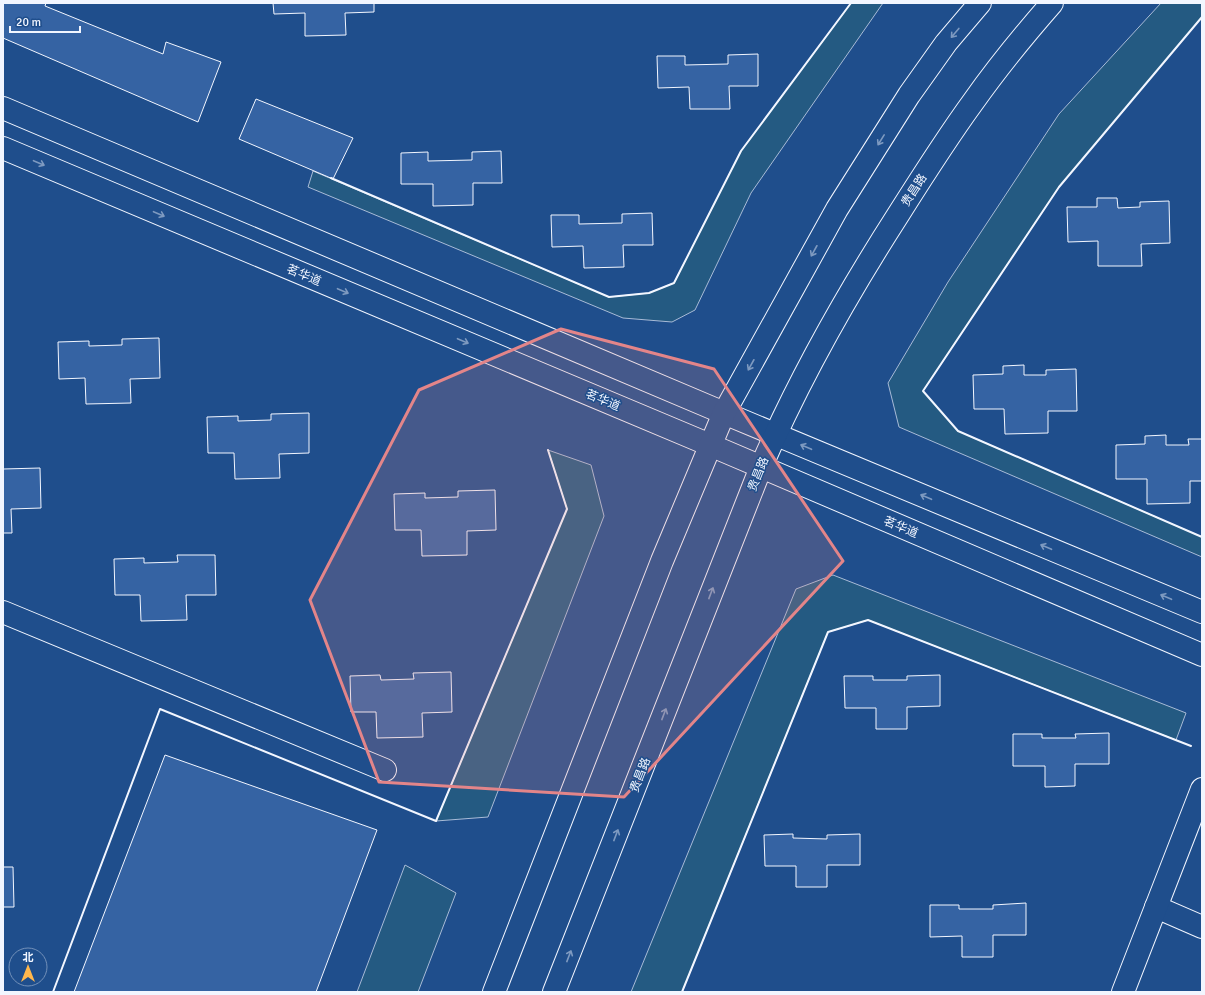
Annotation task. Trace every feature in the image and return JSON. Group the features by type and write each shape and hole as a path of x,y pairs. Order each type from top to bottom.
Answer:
{"street":[{"path":"494,992 662,561 724,413 837,210 909,95 946,44 980,3"},
{"name":"贵昌路","path":"554,992 775,434 816,354 861,272 916,186 973,102 1052,3"},
{"path":"3,108 724,413 1202,612"},
{"name":"茗华道","path":"3,148 710,445 1202,655"},
{"path":"3,612 385,770"},
{"path":"1123,992 1202,789"},
{"path":"1156,907 1202,927"}],"highlighted area":[{"path":"561,329 714,369 843,561 624,797 379,782 310,600 419,390"}],"shaded area":[{"path":"851,3 883,3 751,193 695,310 672,322 623,318 308,187 313,171 609,297 649,293 674,283 741,151"},
{"path":"1161,3 1202,3 1202,17 1059,187 923,391 958,431 1202,537 1202,557 899,427 888,383 948,282 1059,114"},
{"path":"548,450 591,465 604,516 488,817 436,821 567,509"},
{"path":"833,575 1186,713 1176,740 868,620 828,632 682,992 631,992 796,589"},
{"path":"405,865 456,893 418,992 357,992"}],"building":[{"path":"3,3 46,3 45,6 163,54 166,42 221,62 198,122 3,38"},
{"path":"273,3 374,3 374,12 345,13 346,35 305,36 305,13 274,14"},
{"path":"758,54 758,86 729,86 730,109 690,109 689,87 658,88 657,56 685,56 685,65 728,64 728,55"},
{"path":"256,99 353,138 333,179 239,139"},
{"path":"501,151 502,183 473,183 473,205 433,206 433,184 401,184 401,153 428,152 428,161 472,160 472,152"},
{"path":"1097,198 1117,198 1118,208 1140,207 1140,202 1169,201 1170,243 1141,244 1142,266 1098,266 1098,241 1068,242 1067,207 1097,207"},
{"path":"652,213 653,245 623,245 624,267 584,268 583,246 552,247 551,215 579,215 579,224 622,223 622,214"},
{"path":"159,338 160,378 130,379 131,403 86,404 85,378 59,379 58,342 89,341 89,346 122,345 122,339"},
{"path":"1024,365 1024,375 1046,375 1046,370 1076,369 1077,411 1048,411 1048,433 1005,434 1004,409 974,409 973,375 1003,374 1003,366"},
{"path":"309,413 309,453 279,454 280,478 235,479 234,453 208,453 207,417 238,416 238,421 271,420 271,414"},
{"path":"1166,435 1166,445 1189,445 1188,439 1202,439 1202,481 1190,481 1190,503 1147,504 1147,479 1116,479 1116,445 1145,444 1145,436"},
{"path":"40,468 41,508 11,509 12,533 3,533 3,469"},
{"path":"495,490 496,530 467,531 467,555 422,556 421,530 395,530 394,494 425,493 425,498 458,497 458,491"},
{"path":"177,555 215,555 216,595 186,595 187,620 141,621 140,595 115,595 114,559 144,558 144,563 178,562"},
{"path":"451,672 452,712 422,713 423,737 377,738 376,712 351,712 350,676 380,675 381,680 414,679 413,673"},
{"path":"940,675 940,706 907,707 907,729 876,729 876,708 845,708 844,676 873,676 873,680 907,680 907,676"},
{"path":"1109,733 1109,764 1075,764 1075,786 1045,787 1045,766 1013,766 1013,734 1042,734 1042,738 1076,738 1075,734"},
{"path":"165,755 377,830 316,992 74,992"},
{"path":"793,834 793,838 827,839 827,835 860,834 860,865 827,865 827,887 796,887 796,866 765,866 764,835"},
{"path":"3,867 13,867 14,907 3,907"},
{"path":"1026,903 1026,935 993,935 993,957 962,957 962,936 930,937 930,905 959,905 959,909 993,909 993,905"}],"wall":[{"path":"331,178 609,297 649,293 674,283 741,151 851,3"},
{"path":"1202,17 1059,187 923,391 958,431 1202,537"},
{"path":"53,992 160,709 436,821 567,509 548,450"},
{"path":"682,992 828,632 868,620 1191,746"}]}
